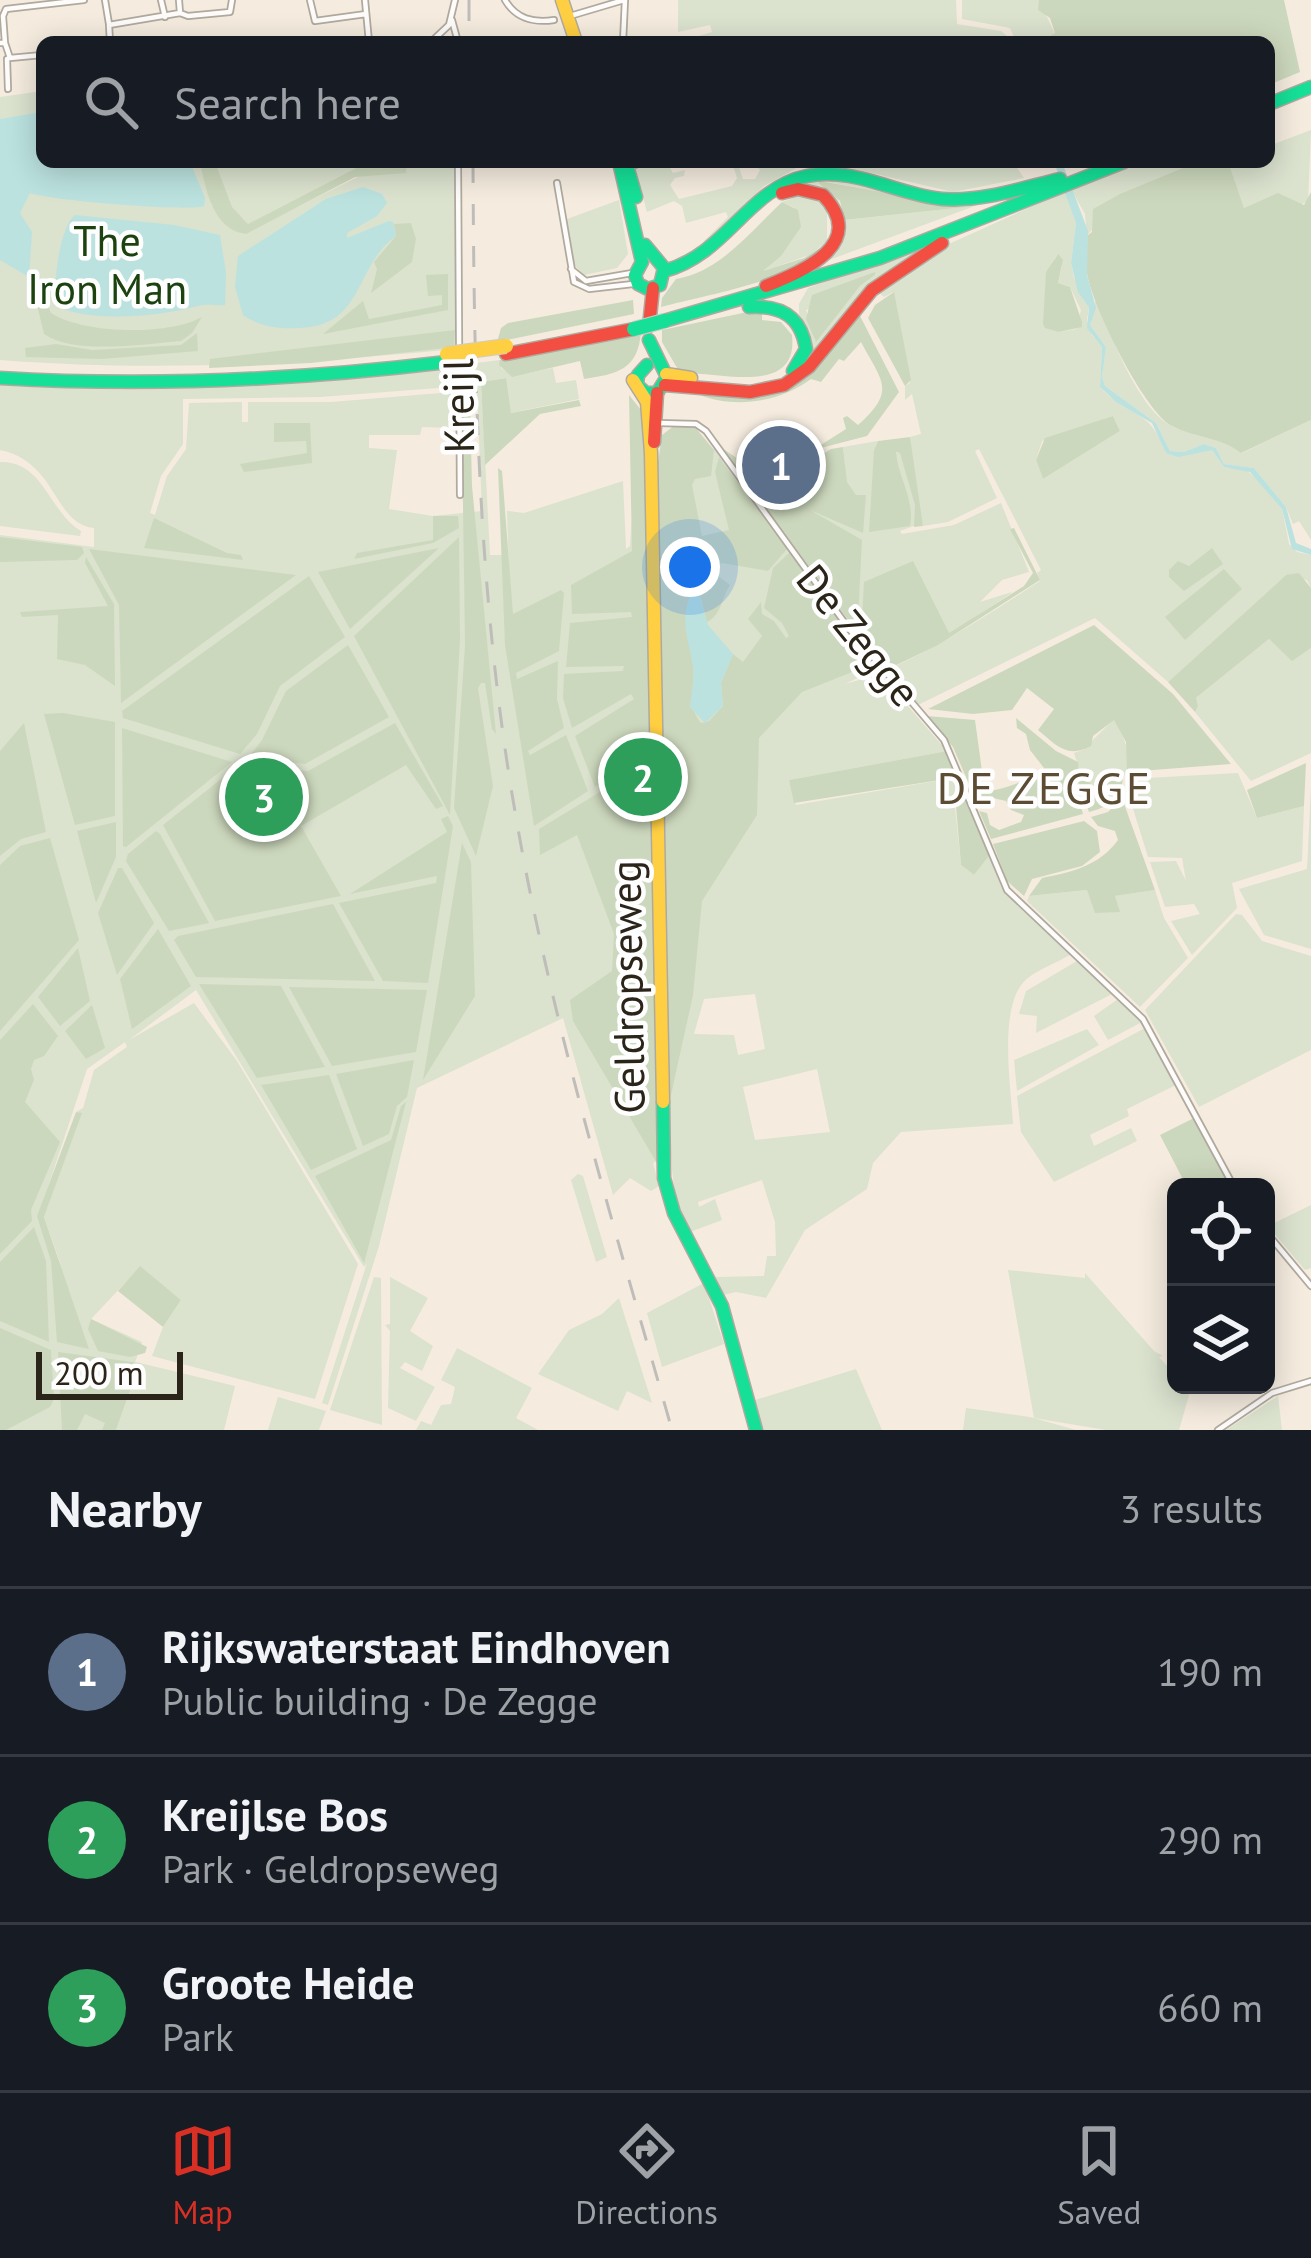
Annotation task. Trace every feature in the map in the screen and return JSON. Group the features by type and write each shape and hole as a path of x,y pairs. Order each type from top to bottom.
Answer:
{"main road":[{"path":"1275,97 1311,82"},
{"name":"Geldropseweg","path":"628,168 647,279 654,381 651,453 664,1170 674,1213 722,1306 756,1430"},
{"path":"654,381 750,392 784,385 809,367 852,310 891,274 1091,168"},
{"path":"647,279 766,286 1106,168"},
{"path":"647,279 704,256 778,188 803,176 830,175 958,200 1065,182"},
{"path":"647,279 690,273 709,262 783,193 800,188 817,191 832,202 838,218 832,247 817,263 766,286"},
{"path":"696,314 880,258 1010,208"},
{"path":"647,279 696,314 761,306 783,309 801,326 805,354 790,374 771,383 654,381"},
{"path":"0,374 115,383 240,381 506,350 634,324 647,279"}],"street":[{"path":"8,89 2,16 6,9 84,0"},
{"path":"105,0 110,36"},
{"path":"161,0 165,17"},
{"path":"179,0 180,14"},
{"path":"109,25 230,12 232,0"},
{"path":"310,0 315,21 366,14"},
{"path":"364,0 368,36"},
{"path":"455,0 452,20 456,36"},
{"path":"505,0 523,18 563,9 610,7 624,0"},
{"path":"623,36 624,0"},
{"path":"610,7 622,15"},
{"path":"437,36 452,20"},
{"path":"8,57 36,55"},
{"name":"Kreijl","path":"458,168 460,495"},
{"path":"557,183 574,282 586,289 647,279"},
{"path":"571,269 586,281 647,279"},
{"name":"De Zegge","path":"654,381 704,429 850,630 940,735 952,753 1007,890 1143,1019 1229,1178"},
{"path":"1275,1243 1311,1286"},
{"path":"1218,1430 1273,1394 1311,1381"}],"green space":[{"path":"678,0 956,0 957,24 1007,36 698,36 712,32 710,25 678,32"},
{"path":"962,0 1039,0 1055,34 1013,36 1010,28 962,19"},
{"path":"1039,0 1284,0 1300,72 1275,82 1275,36 1050,36 1055,33 1050,18 1038,10"},
{"name":"The Iron Man","path":"36,92 36,168 359,168 254,223 247,224 242,217 247,232 376,168 455,168 455,349 228,365 0,360 0,97"},
{"path":"1311,130 1308,201 1300,205 1290,199 1244,208 1228,168 1275,168 1275,144"},
{"path":"201,168 217,168 232,207 248,224 356,168 406,168 406,173 355,177 246,234 226,225 208,196"},
{"path":"635,168 685,170 670,185 679,199 732,186 737,178 734,168 739,168 743,179 755,179 758,168 797,168 764,186 707,244 704,241 728,217 726,212 686,223 682,206 674,201 647,212"},
{"path":"850,168 1017,168 1024,178 953,192"},
{"path":"1123,168 1182,168 1122,193 1087,236 1085,214 1071,189"},
{"path":"1182,168 1230,168 1244,208 1278,193 1304,205 1311,192 1311,420 1241,453 1172,426 1161,417 1121,356 1087,273 1093,209"},
{"path":"821,176 928,198 999,197 821,263 837,239 830,199 783,186","holes":["818,184 964,207 845,220 838,199"]},
{"path":"820,181 966,207 844,220 840,201"},
{"path":"1066,191 1076,223 1074,278 1089,307 1092,335 1102,346 1100,387 1153,427 1166,453 1212,450 1224,467 1245,469 1282,509 1289,544 1311,555 1311,588 1307,580 1286,575 1168,682 1095,618 918,705 886,670 946,640 1040,581 1037,573 1041,570 979,449 975,451 997,498 948,522 922,523 900,531 954,525 1001,503 1029,572 1002,580 980,602 1012,592 952,632 845,684 880,674 947,751 789,780 796,805 959,777 965,792 954,798 961,865 974,875 989,856 1001,887 1071,954 1026,979 1015,997 1008,1051 1013,1124 901,1132 873,1163 867,1189 805,1230 766,1298 736,1292 723,1295 716,1277 764,1276 767,1256 776,1256 775,1222 762,1180 698,1202 699,1207 715,1199 722,1220 690,1232 675,1191 668,1120 658,1160 653,1163 659,1186 651,1191 630,1178 613,1195 563,1018 417,1088 379,1246 328,1405 322,1403 367,1263 364,1267 196,990 129,1040 194,1003 237,1061 358,1264 315,1399 152,1356 181,1300 140,1267 91,1319 142,1342 112,1430 0,1430 0,535 94,547 94,528 70,516 33,467 0,450 0,385 228,386 456,367 456,384 451,387 320,397 183,399 183,444 161,476 150,513 155,515 167,476 186,449 189,403 242,402 242,422 248,422 248,402 331,402 453,392 453,428 422,427 420,435 369,435 369,448 397,450 389,509 433,516 482,511 476,363 500,360 501,368 512,376 553,368 556,383 576,380 579,399 510,413 505,378 481,382 490,555 503,555 506,605 510,606 507,511 524,513 623,481 626,549 630,546 636,457 661,460 690,439 719,451 723,460 743,462 767,481 845,464 843,447 878,441 874,450 883,455 911,450 910,437 921,434 912,394 905,400 905,386 910,383 893,292 884,297 876,290 940,248","holes":["1057,255 1062,266 1058,283 1070,287 1081,310 1076,329 1059,332 1055,322 1047,293","1113,416 1120,431 1043,479 1036,460 1042,441","755,994 765,1049 738,1055 734,1035 694,1034 704,999","125,1042 127,1047 94,1070 44,1217 62,1268 39,1214 87,1069","817,1069 830,1132 755,1140 743,1087"]},
{"path":"799,196 818,201 827,212 827,241 812,254 761,272 783,252 791,237 795,208 782,202"},
{"path":"619,200 628,254 617,268 584,275 574,265 567,219"},
{"path":"782,202 798,210 801,227 781,256 763,271 804,258 825,245 813,257 750,285 661,307 676,279 721,259"},
{"path":"411,223 416,239 412,262 371,293 377,269 374,262 396,236 394,224"},
{"path":"923,247 800,365 799,304 808,288","holes":["875,275 860,286 815,341 806,310"]},
{"path":"1058,254 1063,260 1058,283 1070,287 1082,322 1082,327 1059,332 1043,324 1046,272"},
{"path":"875,272 816,342 806,319 812,295"},
{"path":"448,274 448,310 323,334 363,301 369,319 442,305 442,295 428,296 426,275"},
{"path":"894,292 911,380 905,386 868,318 875,305"},
{"path":"43,295 51,313 104,329 148,330 202,317 181,341 110,347 73,344 44,334 38,309"},
{"path":"1096,298 1136,387 1172,426 1242,453 1311,420 1311,540 1299,521 1293,524 1286,507 1254,468 1224,464 1216,448 1204,444 1184,452 1170,451 1156,423 1105,386 1106,347 1090,325"},
{"path":"633,300 634,314 497,342 508,323"},
{"path":"762,310 762,320 781,322 792,335 791,355 783,367 769,374 680,373 662,342 662,330"},
{"path":"859,314 899,392 867,436 813,450 846,429 843,418 858,425 882,394 875,367 861,342 821,382 811,379 757,401 728,402 700,395 700,388 768,392"},
{"path":"455,330 454,347 311,363 209,368 210,359"},
{"path":"641,332 630,362 606,375 584,379 580,361 512,377 499,365 500,360"},
{"path":"197,333 198,351 102,359 26,357 25,348 56,344 92,350 181,345"},
{"path":"469,364 472,486 496,734 485,683 481,683 493,786 476,856 454,808 465,645 461,366"},
{"path":"506,378 511,413 579,400 581,406 540,414 485,465 481,382"},
{"path":"629,395 641,410 646,467 651,755 595,787 575,736 634,699 631,694 572,728 563,698 564,674 623,671 624,666 566,667 570,623 632,617 631,612 572,614 571,585 632,551"},
{"path":"1113,416 1120,431 1043,479 1036,460 1045,438"},
{"path":"274,423 310,423 312,463 244,472 240,464 307,453 306,441 274,442"},
{"path":"675,425 694,426 714,450 711,476 695,479 692,485 702,536 729,530 715,472 719,457 787,549 768,571 722,563 715,566 714,573 730,585 707,622 701,599 693,590 686,629 693,666 692,702 701,723 723,706 721,683 733,654 743,662 762,636 748,619 761,602 762,614 789,636 764,608 773,568 790,552 872,664 802,692 759,738 757,815 702,901 693,995 669,1104 656,476 662,435"},
{"path":"910,437 923,526 914,527 915,505 896,452 910,526 869,532 874,450 878,441"},
{"path":"843,447 847,482 856,495 866,495 863,533 810,510 862,540 858,619 852,625 722,448 741,461 755,461 785,477 831,449"},
{"path":"0,462 15,464 36,478 81,531 80,536 0,526"},
{"path":"498,468 502,471 513,614 561,590 564,593 559,651 516,673 517,679 558,661 557,699 564,728 528,751 530,755 566,735 588,791 534,826 505,645"},
{"path":"433,516 458,516 459,528 433,543 354,559 357,553 433,540"},
{"path":"154,518 227,553 241,555 243,560 144,548"},
{"path":"1014,528 1040,580 938,645 886,670 861,637 864,582 913,561 949,633 1024,586 1033,573 1010,529"},
{"path":"0,537 82,547 84,553 77,560 0,562"},
{"path":"459,537 460,640 450,815 354,636"},
{"path":"439,548 350,629 318,572"},
{"path":"1212,548 1223,564 1184,591 1169,577 1178,561 1189,566"},
{"path":"89,549 296,575 121,703 119,605"},
{"path":"86,557 114,604 115,686 85,665 57,659 58,615 22,617 20,612 108,606"},
{"path":"1224,569 1242,589 1185,640 1165,617"},
{"path":"1299,573 1311,588 1311,648 1292,661 1269,639 1196,698 1195,712 1168,682 1286,575"},
{"path":"309,576 345,637 280,686 257,734 240,754 123,718 122,711"},
{"path":"1094,625 1173,694 1231,764 1127,772 1126,742 1114,720 1093,736 1091,746 1075,751 1062,748 1038,730 1054,709 1027,688 1012,710 973,714 928,709"},
{"path":"1269,639 1292,660 1311,648 1311,753 1251,781 1195,712 1195,699"},
{"path":"348,645 389,717 305,764 249,757 286,691"},
{"path":"44,714 115,722 115,816 75,825"},
{"path":"927,716 975,720 982,771 969,784 953,747"},
{"path":"1016,718 1056,751 1078,762 1079,770 1072,778 1083,814 991,839 979,811 987,813 990,825 999,830 1021,822 1024,815 1011,810 1006,801 993,798 976,804 971,791 1009,786 1044,768 1030,750 1026,734 1017,728"},
{"path":"1114,719 1127,748 1126,771 1123,778 1113,776 1091,785 1081,775 1074,753"},
{"path":"24,723 46,832 21,839 0,856 0,751"},
{"path":"395,723 443,806 436,809 406,765 301,826 341,896 215,921 163,825 239,765 308,771"},
{"path":"122,728 232,762 126,847 123,846"},
{"path":"947,751 959,777 794,803 789,780"},
{"path":"651,761 658,1165 573,1021 570,1000 612,971 614,934 577,835 540,855 539,829"},
{"path":"1306,763 1304,806 1257,818 1247,790"},
{"path":"1238,773 1257,818 1304,806 1302,861 1232,883 1237,908 1192,955 1171,921 1200,914 1194,904 1165,907 1150,862 1176,861 1186,881 1182,858 1148,857 1127,789 1128,776"},
{"path":"1081,775 1092,785 1113,776 1123,778 1120,791 1113,801 1089,812 1077,779"},
{"path":"1311,786 1311,949 1264,935 1239,889 1307,869"},
{"path":"965,792 989,856 974,875 961,865 955,795"},
{"path":"1122,798 1155,890 1115,896 1120,912 1095,913 1087,890 1029,896 1042,878 1084,867 1111,849 1118,840 1115,831 1098,826 1091,817 1108,812"},
{"path":"448,816 453,826 428,983 383,981 339,903 436,883 437,876 350,894 447,832 441,819"},
{"path":"1084,821 1097,831 1100,852 1082,866 1032,879 1024,896 1007,881 993,844"},
{"path":"116,822 116,857 96,903 77,831"},
{"path":"156,831 209,923 169,931 126,861"},
{"path":"50,838 79,940 0,1031 0,865 20,846"},
{"path":"462,843 471,862 475,996 423,1080"},
{"path":"118,868 154,923 117,975 98,913"},
{"path":"1087,890 1118,912 1115,896 1155,890 1164,918 1188,958 1140,1007 1027,901 1029,896"},
{"path":"333,904 375,981 196,977 174,940 178,936"},
{"path":"1236,914 1242,915 1262,941 1311,956 1311,1050 1199,1107 1145,1010"},
{"path":"158,929 191,986 132,1029 120,979"},
{"path":"78,948 90,1001 60,1026 38,997"},
{"path":"1077,961 1112,994 1036,1033 1037,1016 1019,1014 1026,991"},
{"path":"199,984 281,986 325,1067 257,1078"},
{"path":"289,987 427,990 416,1052 332,1066"},
{"path":"1118,999 1142,1022 1108,1040 1094,1016"},
{"path":"33,1004 58,1036 44,1056 34,1060 34,1080 25,1102 60,1142 31,1210 32,1221 0,1254 0,1040"},
{"path":"92,1005 105,1048 86,1059 65,1031"},
{"path":"1147,1027 1178,1084 1127,1109 1129,1116 1090,1135 1094,1146 1131,1128 1137,1141 1054,1182 1021,1132 1017,1096"},
{"path":"1087,1029 1099,1045 1017,1091 1014,1060"},
{"path":"414,1060 407,1097 397,1106 389,1134 363,1146 336,1074"},
{"path":"329,1075 357,1149 311,1170 261,1085"},
{"path":"406,1102 364,1263 315,1176 391,1140"},
{"path":"76,1112 82,1113 44,1217 89,1349 57,1342 51,1261 37,1216"},
{"path":"1195,1119 1226,1178 1182,1178 1160,1135"},
{"path":"583,1176 607,1257 596,1262 571,1180"},
{"path":"1311,1205 1311,1268 1305,1270 1275,1234 1275,1223"},
{"path":"34,1227 46,1261 49,1342 0,1321 0,1262"},
{"path":"140,1266 181,1300 163,1327 118,1291"},
{"path":"1008,1270 1085,1278 1085,1273 1163,1356 1159,1357 1167,1366 1167,1394 1189,1394 1179,1430 1106,1430 1034,1418"},
{"path":"374,1277 381,1278 382,1425 330,1410"},
{"path":"390,1277 428,1298 410,1331 433,1346 422,1371 405,1362 400,1368 435,1387 416,1421 388,1408 390,1331 385,1325 390,1324"},
{"path":"704,1283 724,1344 662,1367 647,1313"},
{"path":"619,1298 652,1403 627,1391 618,1411 538,1374 569,1330 602,1314"},
{"path":"91,1319 147,1347 145,1353 130,1357 98,1351 88,1329"},
{"path":"0,1328 51,1350 54,1399 50,1407 6,1430 0,1430"},
{"path":"457,1348 532,1388 516,1418 538,1430 416,1430 421,1421 431,1425 441,1405 451,1404 455,1387 441,1380"},
{"path":"58,1352 140,1363 116,1430 102,1430 105,1423 85,1414 77,1430 62,1430"},
{"path":"140,1363 235,1386 224,1430 116,1430"},
{"path":"856,1369 882,1430 761,1430 752,1401"},
{"path":"1278,1396 1282,1430 1226,1430"},
{"path":"278,1397 326,1411 319,1430 268,1430"},
{"path":"966,1408 1030,1417 1076,1430 963,1430"}],"water":[{"path":"36,113 36,168 192,168 204,206 118,204 30,193 20,213 32,232 29,277 0,260 0,119"},
{"path":"1056,168 1064,168 1088,231 1087,275 1096,308 1090,325 1106,347 1105,386 1156,423 1170,451 1184,452 1204,444 1216,448 1224,464 1254,468 1286,507 1296,543 1311,549 1311,555 1292,549 1282,509 1250,472 1224,467 1212,450 1178,457 1166,453 1152,423 1100,387 1102,347 1087,328 1089,307 1078,292 1071,263 1076,223"},
{"path":"363,187 382,194 387,203 377,216 347,233 347,238 389,221 396,236 372,262 347,306 320,325 298,328 269,326 243,315 235,287 238,256 326,199"},
{"path":"75,215 174,225 220,235 225,305 128,316 90,315 58,307 58,258"},
{"path":"693,590 699,594 708,625 733,654 721,683 723,706 705,723 690,707 693,672 685,619"}],"railway":[{"path":"469,0 469,36"},
{"path":"473,168 481,494 504,741 532,900 567,1053 672,1430"}],"traffic: fast":[{"path":"1275,102 1311,87"},
{"path":"620,168 642,262"},
{"path":"628,168 636,197"},
{"path":"664,321 880,258 1109,168"},
{"path":"664,271 704,251 768,194 807,176 841,175 942,199 1002,194 1060,179"},
{"path":"642,262 635,275 638,284 648,289 660,285 664,268 645,245"},
{"path":"749,307 780,311 799,328 806,349 793,371"},
{"path":"634,329 664,321"},
{"path":"647,365 637,385 646,393 657,393 667,377 649,340"},
{"path":"0,378 224,380 447,362"},
{"path":"663,1102 664,1178 674,1213 722,1306 756,1430"}],"traffic: slow":[{"path":"562,0 574,36"},
{"path":"447,354 506,346"},
{"path":"666,374 691,378"},
{"path":"633,380 647,402 651,453 663,1102"}],"traffic: jam":[{"path":"766,286 826,253 839,228 823,195 798,189 782,193"},
{"path":"665,385 750,392 784,385 809,367 872,290 942,243"},
{"path":"649,326 653,288"},
{"path":"506,354 634,329"},
{"path":"654,442 657,393"}],"place":[{"name":"Rijkswaterstaat Eindhoven","path":"781,465"},
{"name":"Kreijlse Bos","path":"643,777"},
{"name":"Groote Heide","path":"264,797"}],"district":[{"name":"DE ZEGGE","path":"1045,787"}]}
